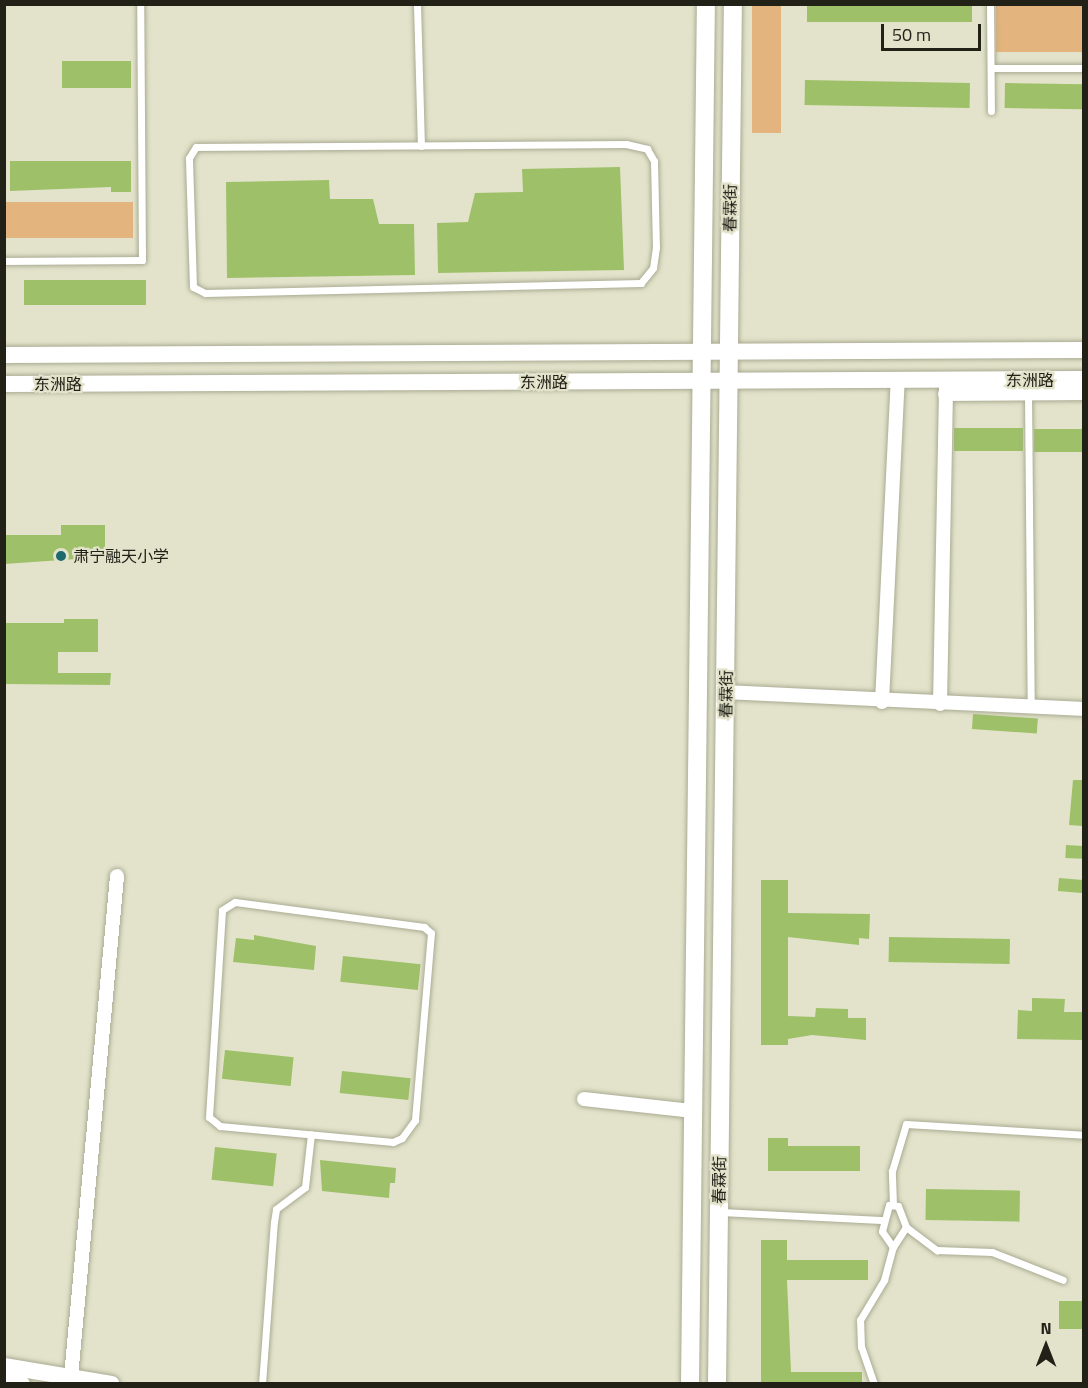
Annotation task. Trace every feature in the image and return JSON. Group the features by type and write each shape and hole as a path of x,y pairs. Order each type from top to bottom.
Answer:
{"main road":[{"name":"春霖街","path":"690,1383 706,4"},
{"name":"春霖街","path":"717,1383 733,4"}],"street":[{"name":"东洲路","path":"4,355 1083,350"},
{"name":"东洲路","path":"4,384 898,380 946,387 1083,379"},
{"path":"882,702 898,380"},
{"path":"940,704 946,387 1028,393 1083,393"},
{"path":"726,692 882,702 1083,709"},
{"path":"71,1377 117,876"},
{"path":"584,1099 693,1111"},
{"path":"4,1366 111,1383"},
{"path":"4,1381 22,1383"}],"lane":[{"path":"4,261 142,260 140,4"},
{"path":"417,4 421,146"},
{"path":"990,4 991,111"},
{"path":"991,68 1083,68"},
{"path":"626,144 647,149 654,161 656,247 649,277 641,283 205,293 194,287 189,158 196,147 421,146 626,144"},
{"path":"1028,393 1031,707"},
{"path":"228,903 424,927 434,939 410,1131 393,1142 311,1134 220,1126 209,1117 222,910 228,903"},
{"path":"1063,1280 992,1252 937,1250 906,1227 893,1205 892,1170 906,1124 1083,1135"},
{"path":"262,1383 275,1215 283,1201 305,1187 311,1134"},
{"path":"881,1220 893,1205"},
{"path":"719,1212 881,1220"},
{"path":"881,1220 885,1239 893,1247"},
{"path":"874,1383 861,1347 860,1320 884,1280 893,1247 906,1227"}],"shaded area":[{"path":"752,5 781,5 781,133 752,133"},
{"path":"996,5 1083,5 1083,52 996,52"},
{"path":"5,202 133,202 133,238 5,238"}],"building":[{"path":"807,4 972,4 972,22 807,22"},
{"path":"62,61 131,61 131,88 62,88"},
{"path":"805,80 970,83 970,108 805,105"},
{"path":"1005,83 1083,84 1083,109 1005,108"},
{"path":"10,161 131,161 131,192 111,192 111,187 10,191"},
{"path":"620,167 624,270 438,273 437,223 468,222 475,193 523,192 522,169"},
{"path":"329,180 330,199 373,199 379,224 414,224 415,275 227,278 226,182"},
{"path":"24,280 146,280 146,305 24,305"},
{"path":"954,428 1023,428 1023,451 954,451"},
{"path":"1034,429 1083,429 1083,452 1034,452"},
{"path":"61,525 105,525 105,557 4,564 4,535 61,535"},
{"path":"64,619 98,619 98,652 58,652 58,673 111,673 110,685 4,684 4,623 64,623"},
{"path":"973,714 1038,719 1037,733 972,729"},
{"path":"1073,780 1083,780 1083,826 1069,825"},
{"path":"1066,845 1083,846 1082,859 1065,858"},
{"path":"1059,878 1083,880 1082,893 1058,891"},
{"path":"761,880 788,880 788,913 870,914 869,939 859,938 859,945 788,937 788,1016 815,1017 816,1008 848,1009 848,1018 866,1018 866,1040 812,1035 788,1039 788,1045 761,1045"},
{"path":"254,935 316,946 314,970 233,962 236,938 254,940"},
{"path":"889,937 1010,939 1010,964 889,962"},
{"path":"343,956 421,964 418,990 340,982"},
{"path":"1032,998 1065,999 1064,1012 1083,1012 1083,1040 1017,1039 1018,1010 1032,1011"},
{"path":"225,1050 294,1057 291,1086 222,1079"},
{"path":"342,1071 411,1078 408,1100 340,1093"},
{"path":"768,1138 788,1138 788,1146 860,1146 860,1171 768,1171"},
{"path":"215,1147 277,1153 273,1186 212,1180"},
{"path":"320,1160 396,1168 395,1183 390,1183 389,1198 322,1191"},
{"path":"926,1189 1020,1191 1019,1222 925,1220"},
{"path":"761,1240 787,1240 787,1260 868,1260 868,1280 787,1280 791,1372 862,1372 862,1383 761,1383"},
{"path":"1059,1301 1083,1301 1083,1329 1059,1329"}],"place":[{"name":"肃宁融天小学","path":"61,556"}]}
